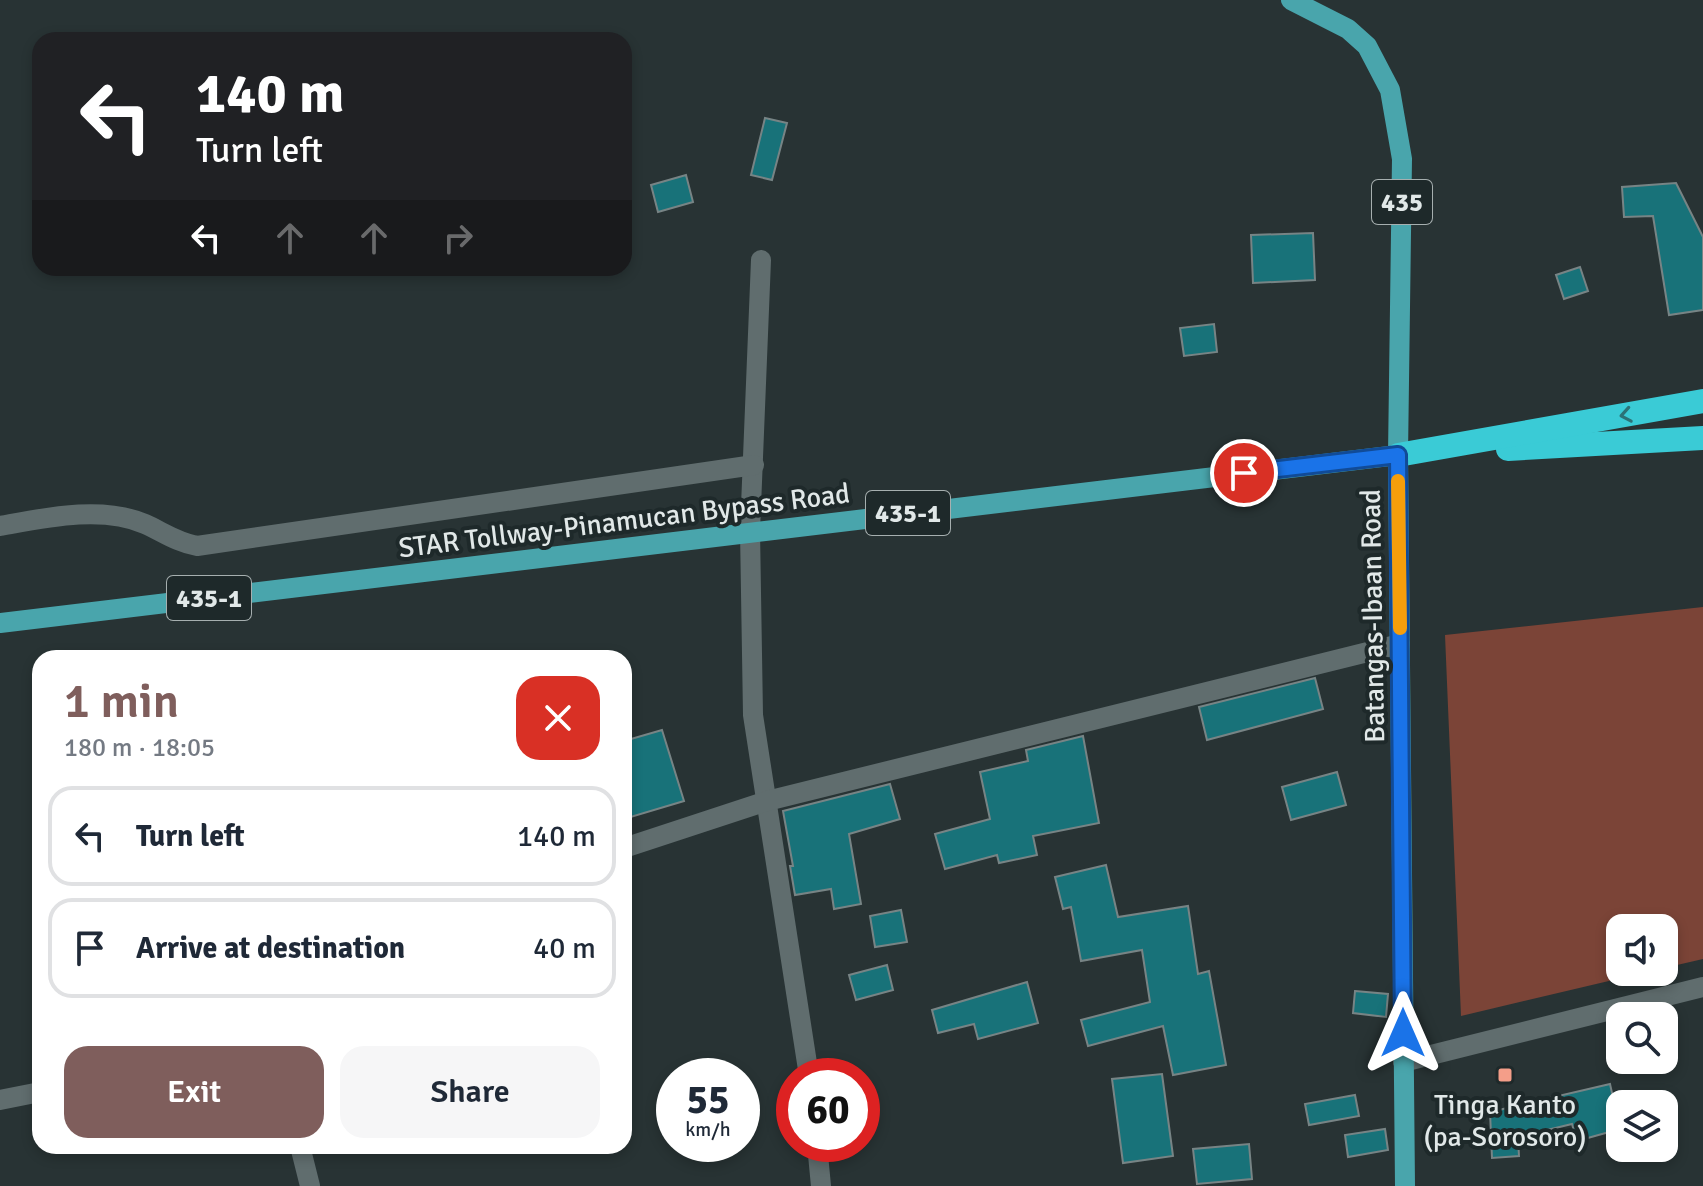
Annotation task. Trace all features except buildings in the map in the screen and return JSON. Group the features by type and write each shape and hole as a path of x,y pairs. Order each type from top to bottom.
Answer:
{"highway":[{"path":"1398,455 1703,401"},
{"path":"1398,455 1703,438"}],"main road":[{"name":"Batangas-Ibaan Road","path":"1291,0 1367,46 1390,90 1402,159 1398,455 1405,1186"},
{"name":"STAR Tollway-Pinamucan Bypass Road","path":"0,623 1398,455"}],"street":[{"path":"761,260 750,531 753,715 806,1058"},
{"path":"0,526 84,515 118,517 145,524 179,543 197,546 754,465"},
{"path":"632,845 767,801 1400,644"},
{"path":"1403,1062 1703,987"},
{"path":"0,1100 32,1094"},
{"path":"302,1154 310,1186"},
{"path":"819,1162 821,1186"}],"shaded area":[{"path":"1703,607 1703,959 1678,965 1678,914 1606,914 1606,982 1461,1016 1445,635"}],"slow traffic":[{"path":"1398,481 1400,628"}],"place":[{"name":"Tinga Kanto (pa-Sorosoro)","path":"1505,1075"}],"route":[{"path":"1244,473 1398,455 1403,1033"}]}
